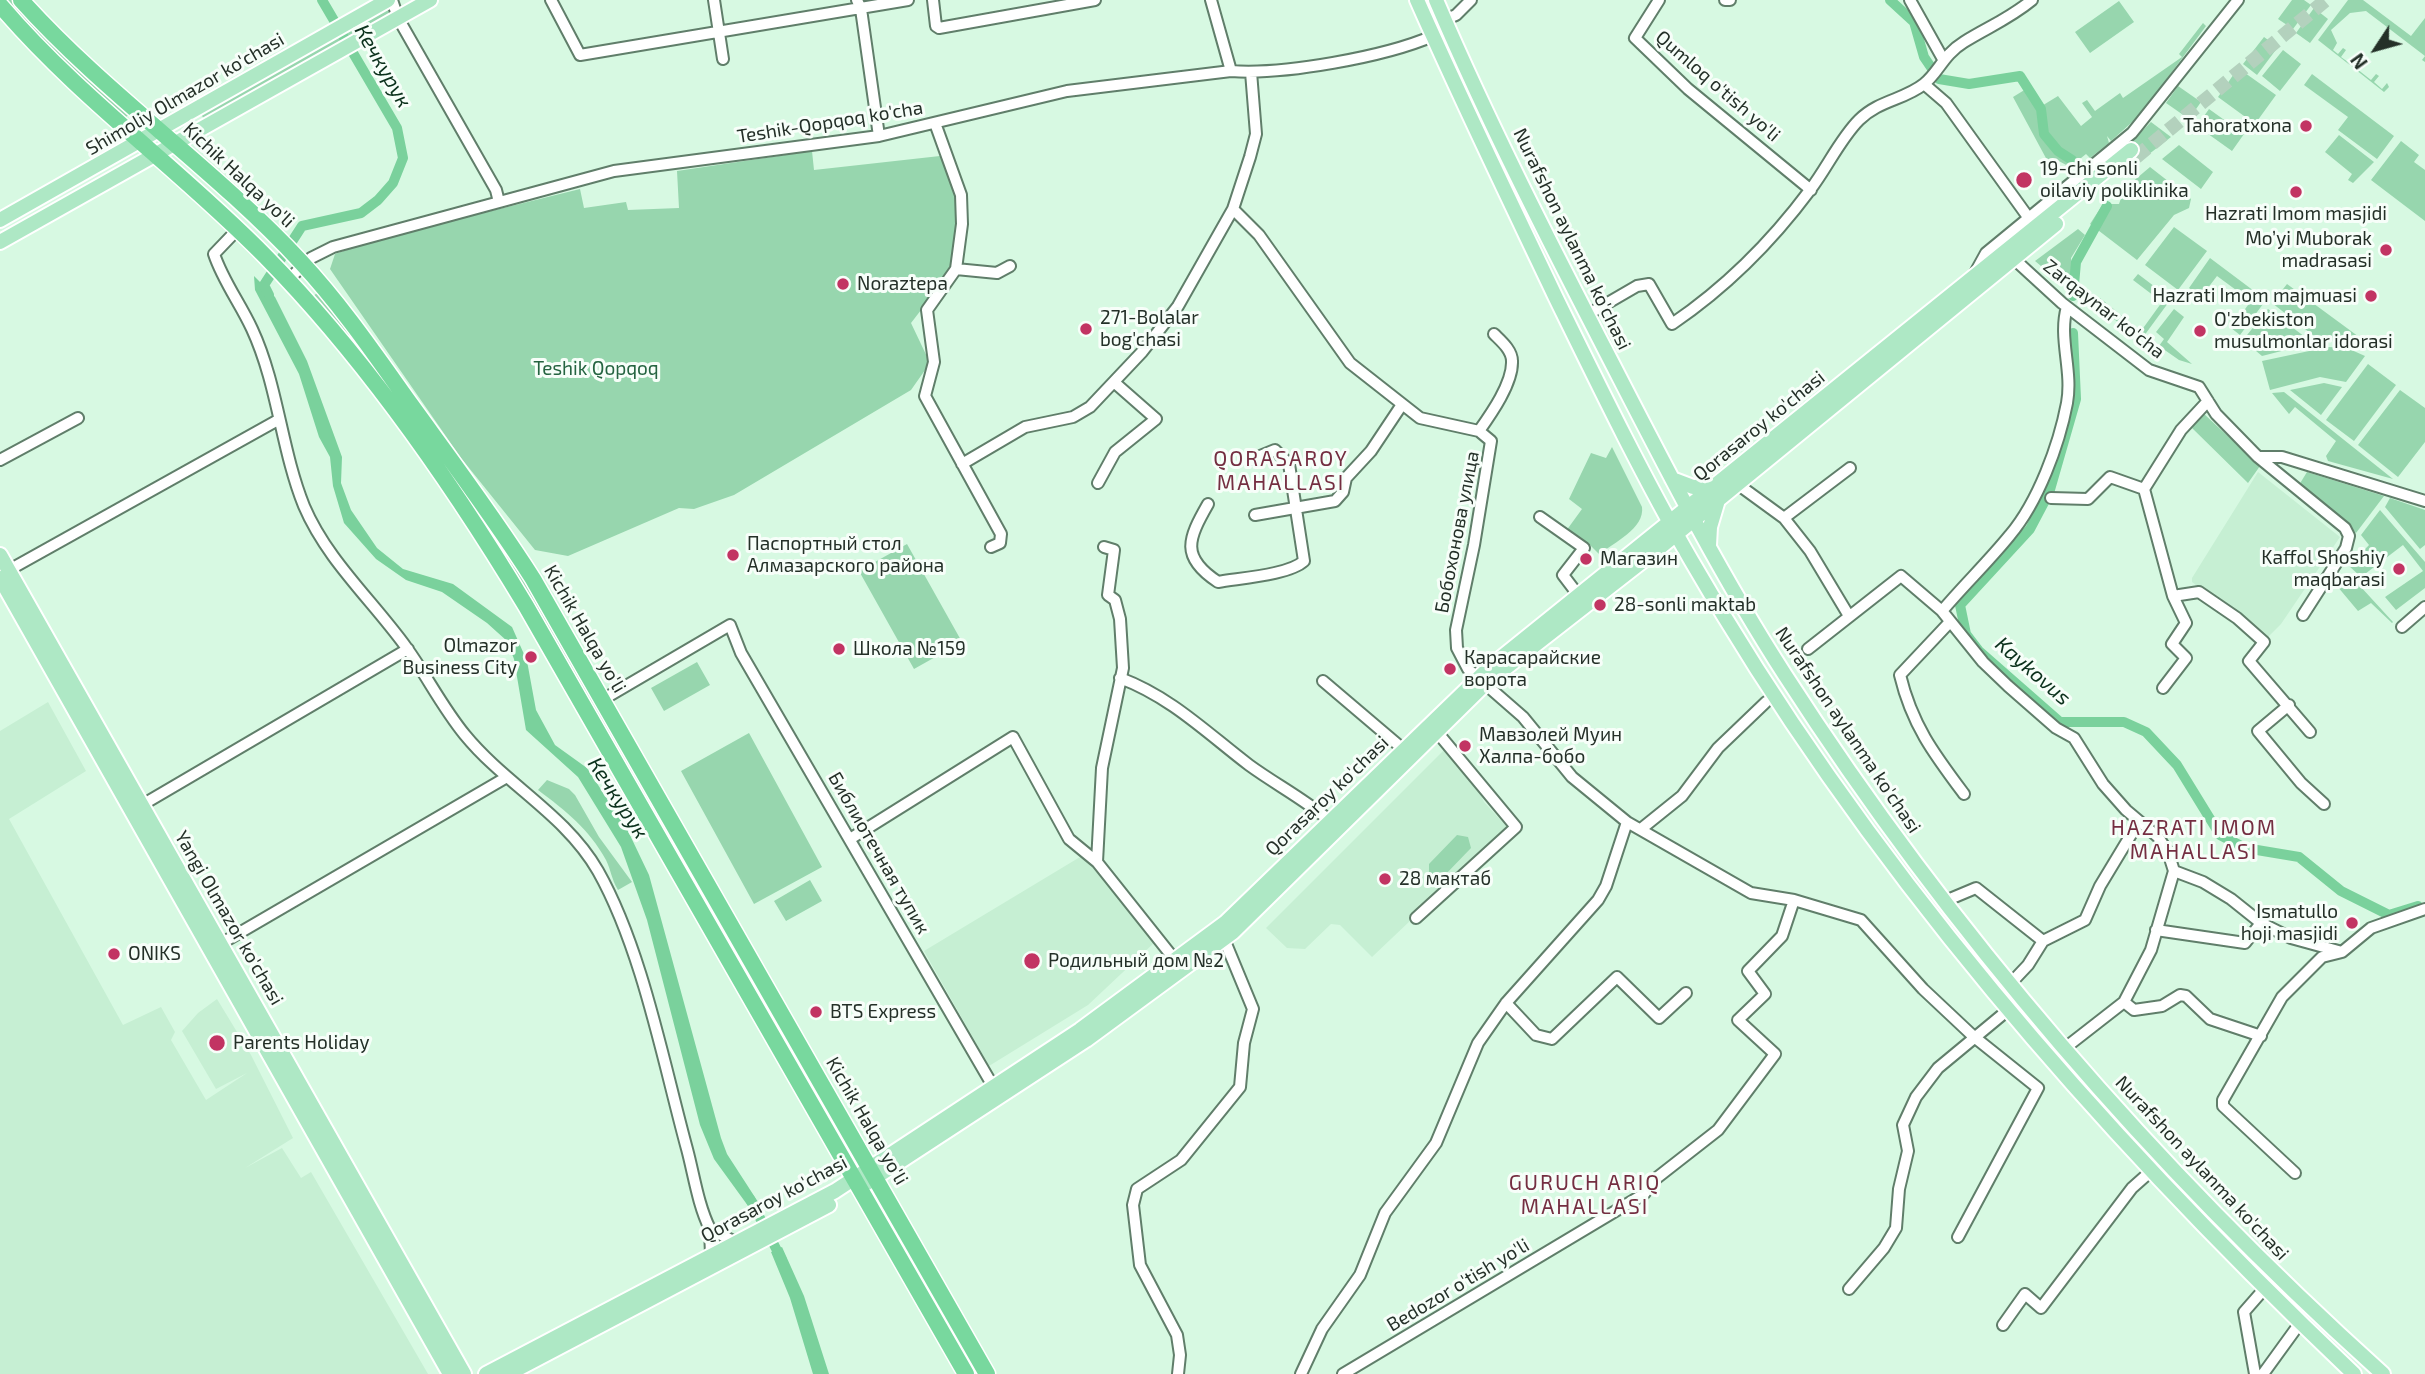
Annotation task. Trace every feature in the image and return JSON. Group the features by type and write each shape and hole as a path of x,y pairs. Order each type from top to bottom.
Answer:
{"highway":[{"name":"Kichik Halqa yo'li","path":"24,1 160,130 226,187 302,263 354,327 488,510 533,579 987,1374"},
{"name":"Kichik Halqa yo'li","path":"0,5 29,37 264,255 370,377 501,565 966,1374"}],"main road":[{"name":"Shimoliy Olmazor ko'chasi","path":"0,220 390,0"},
{"name":"Shimoliy Olmazor ko'chasi","path":"0,242 177,145 430,0"},
{"name":"Nurafshon aylanma ko'chasi","path":"1417,0 1515,212 1689,558 1813,751 1873,835 2008,1010 2150,1172 2354,1374"},
{"name":"Nurafshon aylanma ko'chasi","path":"1436,0 1587,315 1672,479 1759,635 1829,741 1945,901 2065,1048 2192,1190 2383,1374"},
{"name":"Qorasaroy ko'chasi","path":"486,1374 735,1242 775,1227 857,1183 1224,939 1437,732 1482,681 1718,491 1970,282 2134,153 2014,259 1736,484 1718,491"},
{"path":"1515,212 1521,202 1533,204"},
{"path":"1672,479 1693,487 1718,491 1712,513 1710,546"},
{"path":"1653,489 1657,510 1649,547 1689,558"},
{"name":"Qorasaroy ko'chasi","path":"996,1093 1225,923 1403,749 1579,596 1649,547"},
{"name":"Yangi Olmazor ko'chasi","path":"0,555 4,574 217,949 464,1374"},
{"name":"Yangi Olmazor ko'chasi","path":"4,574 142,805 217,949 450,1374"},
{"path":"1813,751 1825,752 1829,741"},
{"path":"1873,835 1877,825 1888,824"},
{"path":"2180,1202 2190,1200 2192,1190"},
{"name":"Qorasaroy ko'chasi","path":"508,1374 759,1234"},
{"path":"2354,1374 2355,1363 2367,1360"}],"street":[{"path":"390,0 496,190 499,202"},
{"path":"551,0 580,55 859,5 908,0"},
{"path":"714,0 723,59"},
{"path":"933,0 936,26 939,28 1095,0"},
{"path":"1211,0 1231,71"},
{"path":"1444,20 1456,15 1471,0"},
{"name":"Qumloq o'tish yo'li","path":"1658,0 1635,38 1688,89 1811,190"},
{"path":"1910,0 1942,59"},
{"path":"1587,315 1637,286 1649,284 1672,324 1697,307 1739,269 1811,190 1859,120 1885,100 1899,98 1927,81 1942,59 1964,42 2007,20 2032,0"},
{"path":"1970,282 1986,253 2132,133 2238,0"},
{"path":"859,5 879,136"},
{"name":"Teshik-Qopqoq ko'cha","path":"287,279 302,263 333,247 614,171 879,136 998,105 1067,91 1231,71 1251,72 1359,56 1433,36"},
{"path":"962,464 1025,427 1073,417 1090,407 1115,383 1178,306 1233,209 1255,134 1251,72"},
{"path":"1927,81 1946,103 2028,217"},
{"path":"935,123 961,195 962,224 956,269 927,310 934,371 925,388 925,396 1001,534 1000,543 991,547"},
{"name":"Бобохонова улица","path":"1233,209 1259,235 1350,363 1401,406 1420,418 1479,431 1488,437 1491,446 1456,630 1457,648 1462,659 1482,681 1523,717 1572,777 1627,822 1751,893 1794,900 1861,920 1923,989 1973,1036 2038,1088 1958,1237"},
{"path":"237,230 214,254 219,270 252,329 270,381 292,472 310,519 332,555 408,649 458,727 507,777 559,820 584,851 623,923 710,1229 710,1255"},
{"name":"Zarqaynar ko'cha","path":"2014,259 2069,308 2149,370 2199,387 2225,425 2258,457 2343,525 2348,533 2348,542 2303,615"},
{"path":"956,269 997,273 1010,266"},
{"path":"1942,611 2011,534 2037,495 2067,403 2069,373 2063,322 2069,308"},
{"path":"1479,431 1499,401 1512,362 1509,351 1494,334"},
{"path":"1098,483 1115,452 1156,419 1115,383"},
{"path":"2163,688 2186,658 2172,645 2186,623 2173,596 2144,489 2181,430 2208,401"},
{"path":"1255,515 1335,501 1343,492 1346,478 1371,451 1401,406"},
{"path":"0,460 78,418"},
{"path":"4,574 278,420"},
{"path":"1208,504 1189,543 1192,556 1203,572 1218,582 1269,573 1304,561 1289,464 1285,457 1275,450 1253,459"},
{"path":"2258,457 2282,457 2425,501"},
{"path":"1784,518 1850,468"},
{"path":"2051,498 2088,499 2110,477 2144,489"},
{"path":"1736,484 1784,518 1810,551 1849,616"},
{"path":"1540,517 1584,548 1563,575 1579,596"},
{"path":"1097,862 1101,768 1123,668 1120,618 1115,598 1108,595 1114,550 1104,547"},
{"path":"1808,649 1901,576 1942,611 1949,623 2008,686 2056,728 2074,738 2103,784 2158,838 2168,852 2174,871 2151,950 2124,1002 2065,1048"},
{"path":"2173,596 2199,592 2237,618 2263,642 2249,661 2310,732"},
{"path":"2402,627 2425,607"},
{"path":"1949,623 1900,675 1909,711 1923,738 1964,794"},
{"name":"Библиотечная тупик","path":"602,700 730,625 741,653 996,1093"},
{"path":"142,805 408,649"},
{"path":"1120,678 1158,695 1248,764 1329,820"},
{"path":"1322,681 1403,749"},
{"path":"1641,829 1682,796 1718,748 1766,702"},
{"path":"2289,705 2259,731 2301,783 2324,804"},
{"path":"1416,918 1516,827 1437,732"},
{"path":"850,839 1013,737 1069,839 1097,862 1175,960"},
{"path":"217,949 507,777"},
{"path":"2011,983 2028,964 2043,940 2085,920 2099,886 2135,828 2136,818"},
{"path":"1301,1374 1322,1329 1360,1275 1385,1213 1436,1143 1478,1043 1506,1003 1598,900 1606,886 1627,822"},
{"path":"2174,871 2231,899 2260,923 2291,938 2342,952"},
{"path":"1945,901 1976,888 2043,940"},
{"name":"Bedozor o'tish yo'li","path":"1343,1374 1644,1195 1654,1180 1718,1130 1775,1054 1738,1020 1765,994 1748,971 1783,936 1794,900"},
{"path":"2295,1173 2222,1103 2282,997 2322,957 2342,952 2371,928 2425,909"},
{"path":"2156,930 2245,943 2260,923"},
{"path":"1178,1374 1180,1355 1177,1335 1140,1265 1133,1205 1137,1189 1181,1160 1240,1087 1244,1043 1253,1009 1224,939"},
{"path":"1506,1003 1536,1035 1552,1039 1617,977 1659,1018 1686,993"},
{"path":"2124,1002 2134,1010 2162,1006 2180,995 2186,996 2210,1019 2261,1036"},
{"path":"1849,1289 1884,1248 1896,1228 1899,1189 1908,1151 1903,1125 1916,1097 1938,1068 1973,1036 2008,1010"},
{"path":"2003,1325 2025,1294 2041,1308 2132,1188 2150,1172"},
{"path":"710,1229 735,1242"},
{"path":"2255,1374 2244,1312 2265,1288"},
{"path":"2263,1374 2300,1323"}],"shaded area":[{"path":"254,276 275,297 307,361 342,457 341,483 351,510 377,548 403,569 453,584 512,627 527,661 536,710 555,745 587,768 628,831 649,875 721,1138 727,1154 760,1205 751,1210 714,1159 700,1125 647,920 621,847 578,777 526,730 514,659 507,641 487,623 442,592 406,580 376,559 344,523 333,486 330,457 319,437 299,374 255,290"},
{"path":"2258,472 2340,537 2281,624 2266,639 2192,582"},
{"path":"48,702 86,771 9,819 123,1025 161,1007 175,1032 171,1040 206,1100 247,1073 216,1089 182,1031 198,1013 217,999 251,1055 293,1138 245,1168 282,1148 301,1178 311,1172 428,1374 0,1374 0,731"},
{"name":"28 мактаб","path":"1444,750 1474,779 1484,802 1508,828 1372,957 1340,925 1331,924 1305,949 1287,948 1266,928"},
{"name":"Родильный дом №2","path":"1085,854 1155,942 1088,1005 989,1066 924,951"},
{"path":"782,1247 804,1296 829,1374 813,1374 790,1298 771,1252"}],"green space":[{"path":"3,0 12,0 131,113 126,117 24,24"},
{"path":"2292,0 2304,0 2311,5 2293,29 2278,19"},
{"path":"2348,0 2363,0 2411,36 2425,18 2425,56 2366,11 2350,13 2331,30 2337,43 2333,50 2338,54 2343,48 2346,50 2341,57 2355,67 2363,62 2357,69 2371,80 2376,74 2379,76 2374,82 2382,89 2387,83 2389,87 2384,92 2318,40"},
{"path":"2119,1 2134,22 2090,53 2075,32"},
{"path":"2314,8 2328,19 2310,43 2296,33"},
{"path":"387,9 391,16 205,121 201,114"},
{"path":"2203,23 2206,26 2140,115 2111,141 2107,136 2109,143 2090,158 2086,154 2070,167 2055,159 2047,160 2013,97 2026,89 2040,107 2058,96 2081,126 2092,117 2082,103 2087,100 2095,111 2120,93 2123,98 2182,57 2179,54"},
{"path":"2264,37 2278,47 2257,75 2243,64"},
{"path":"2283,50 2301,64 2280,91 2262,76"},
{"path":"2238,68 2276,95 2255,124 2218,97"},
{"path":"2312,74 2394,136 2377,159 2338,130 2348,117 2304,85"},
{"path":"2178,86 2201,102 2189,119 2166,103"},
{"path":"2209,109 2244,134 2232,151 2197,126"},
{"path":"2151,122 2171,137 2144,158 2131,142"},
{"path":"2339,135 2374,162 2353,183 2348,180 2352,174 2325,152"},
{"path":"2401,141 2419,155 2414,162 2425,170 2425,221 2371,180"},
{"path":"2179,145 2213,172 2201,189 2162,159"},
{"name":"Teshik Qopqoq","path":"812,151 814,170 940,156 958,200 955,266 911,323 930,363 911,390 734,495 694,509 679,508 568,556 535,550 461,458 330,269 335,254 378,239 580,189 584,208 626,202 628,210 679,208 677,171"},
{"path":"2150,167 2191,199 2189,208 2174,215 2137,260 2090,224 2103,204 2119,204 2124,189"},
{"path":"2174,227 2207,251 2178,290 2145,265"},
{"path":"2078,229 2085,235 2071,258 2071,291 2035,261"},
{"path":"2210,258 2266,300 2240,335 2231,328 2251,301 2217,276 2201,297 2189,288"},
{"path":"2138,274 2171,299 2141,340 2097,306 2100,298 2141,331 2162,302 2133,280"},
{"path":"2287,284 2370,345 2367,349 2346,341 2319,340 2272,303"},
{"path":"317,293 364,349 498,534 831,1115 827,1117 539,617 312,297"},
{"path":"2174,309 2184,317 2167,342 2192,364 2179,360 2159,346 2164,339 2156,332"},
{"path":"2268,309 2313,343 2262,356 2243,340"},
{"path":"2328,347 2347,348 2365,356 2346,382 2320,377 2270,390 2262,361"},
{"path":"2368,364 2396,385 2354,441 2326,420"},
{"path":"2324,383 2342,387 2321,415 2290,390"},
{"path":"2400,390 2425,408 2425,442 2398,477 2358,445"},
{"path":"2284,392 2393,479 2328,461 2326,456 2336,441 2295,407 2289,414 2272,393"},
{"path":"2203,413 2260,466 2248,483 2192,428"},
{"path":"1612,447 1642,507 1642,515 1634,528 1599,554 1587,542 1584,545 1566,531 1582,509 1569,499 1591,453 1606,458"},
{"path":"2307,472 2384,496 2356,533 2299,485"},
{"path":"2390,498 2425,510 2425,545 2420,549 2385,507"},
{"path":"2380,510 2425,562 2425,588 2396,610 2385,597 2423,571 2403,545 2361,577 2349,566 2369,545 2361,535"},
{"path":"907,544 962,642 914,669 859,571"},
{"path":"2349,574 2392,623 2371,603 2358,611 2337,586"},
{"path":"697,662 710,685 664,711 651,688"},
{"path":"749,733 822,867 754,904 681,771"},
{"path":"547,780 569,789 575,795 599,837 632,882 618,890 606,860 592,839 567,813 538,790"},
{"path":"1457,835 1468,837 1471,848 1443,877 1435,878 1429,872 1429,864"},
{"path":"810,880 822,901 786,921 774,901"}],"waterway":[{"name":"Кечкурук","path":"269,295 264,285 302,226 361,213 378,200 393,183 403,158 397,128 322,0"},
{"name":"Kaykovus","path":"1890,0 1914,22 1924,57 1939,79 1969,84 2020,76 2041,109 2044,134 2058,151 2072,160"},
{"name":"Kaykovus","path":"2073,296 2076,262 2107,206"},
{"name":"Kaykovus","path":"2073,333 2076,399 2049,493 2030,529 1960,605 1966,634 1979,651 2060,722 2124,722 2146,732 2177,765 2220,835 2245,848 2299,857 2341,891 2389,915 2418,906"},
{"name":"Кечкурук","path":"750,1199 782,1260"}],"tunnel":[{"path":"2136,157 2326,0"}],"place":[{"name":"Tahoratxona","path":"2306,126"},
{"name":"19-chi sonli oilaviy poliklinika","path":"2024,180"},
{"name":"Hazrati Imom masjidi","path":"2296,192"},
{"name":"Mo’yi Muborak madrasasi","path":"2386,250"},
{"name":"Noraztepa","path":"843,284"},
{"name":"Hazrati Imom majmuasi","path":"2371,296"},
{"name":"271-Bolalar bog'chasi","path":"1086,329"},
{"name":"O'zbekiston musulmonlar idorasi","path":"2200,331"},
{"name":"Паспортный стол Алмазарского района","path":"733,555"},
{"name":"Магазин","path":"1586,559"},
{"name":"Kaffol Shoshiy maqbarasi","path":"2399,569"},
{"name":"28-sonli maktab","path":"1600,605"},
{"name":"Школа №159","path":"839,649"},
{"name":"Olmazor Business City","path":"531,657"},
{"name":"Карасарайские ворота","path":"1450,669"},
{"name":"Мавзолей Муин Халпа-бобо","path":"1465,746"},
{"name":"28 мактаб","path":"1385,879"},
{"name":"Ismatullo hoji masjidi","path":"2352,923"},
{"name":"ONIKS","path":"114,954"},
{"name":"Родильный дом №2","path":"1032,961"},
{"name":"BTS Express","path":"816,1012"},
{"name":"Parents Holiday","path":"217,1043"}],"district":[{"name":"QORASAROY MAHALLASI","path":"1281,471"},
{"name":"HAZRATI IMOM MAHALLASI","path":"2194,840"},
{"name":"GURUCH ARIQ MAHALLASI","path":"1585,1195"}]}
